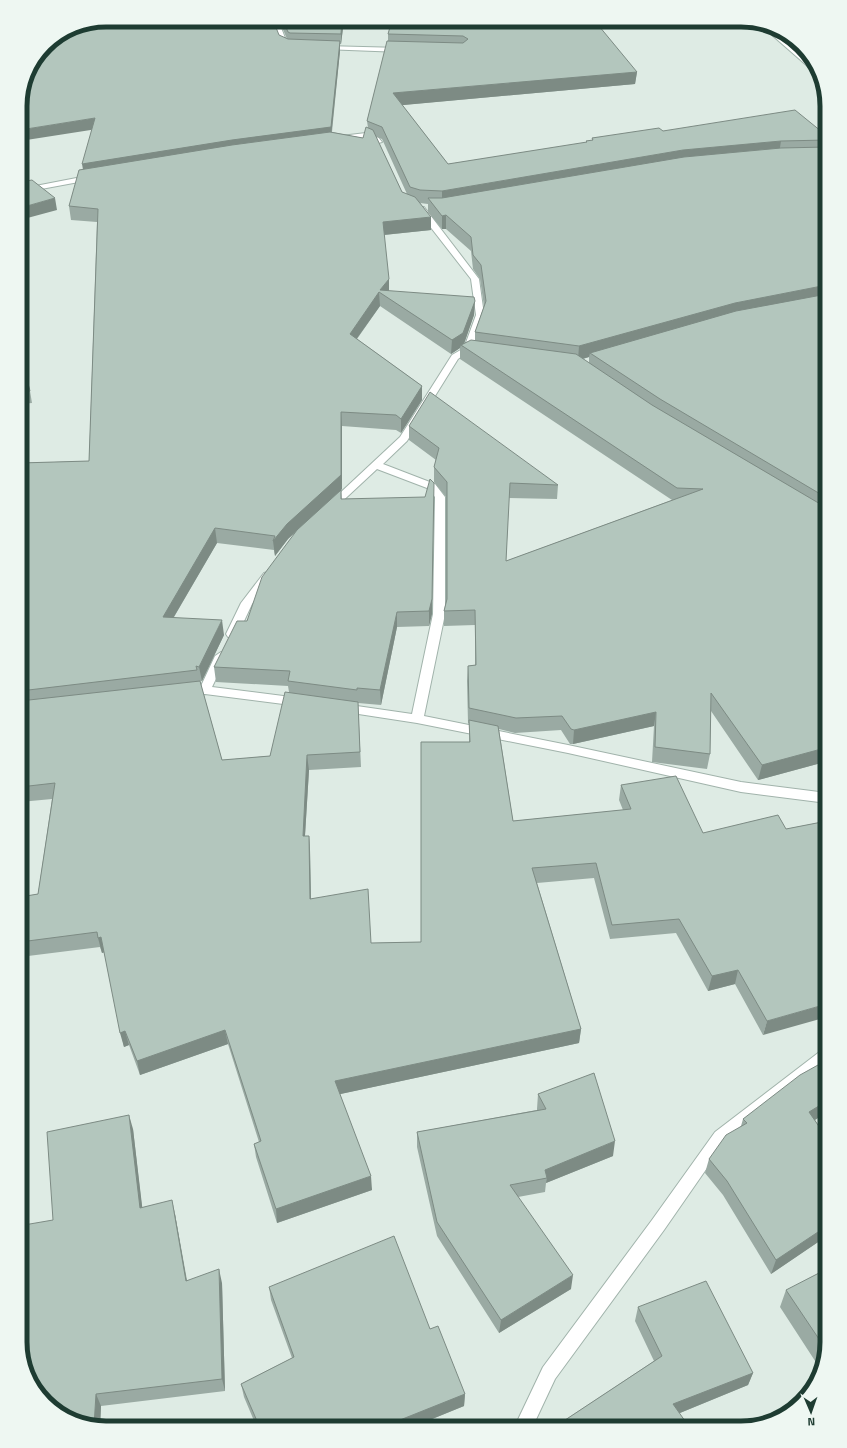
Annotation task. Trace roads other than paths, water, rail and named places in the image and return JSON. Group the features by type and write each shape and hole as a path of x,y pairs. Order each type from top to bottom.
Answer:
{"street":[{"path":"277,27 284,44 297,47"},
{"path":"774,34 809,65"},
{"path":"320,48 407,50"},
{"path":"335,139 372,137 376,140 382,153"},
{"path":"27,189 100,176"},
{"path":"320,516 404,439 454,357 472,350 480,315 475,279 415,206 434,208"},
{"path":"376,465 431,486 440,497 439,614 417,719"},
{"path":"205,690 247,603 274,567"},
{"path":"174,693 205,690 309,704"},
{"path":"332,707 417,719 568,749 741,787 820,797"},
{"path":"526,1421 548,1373 658,1225 720,1137 820,1059"}]}
